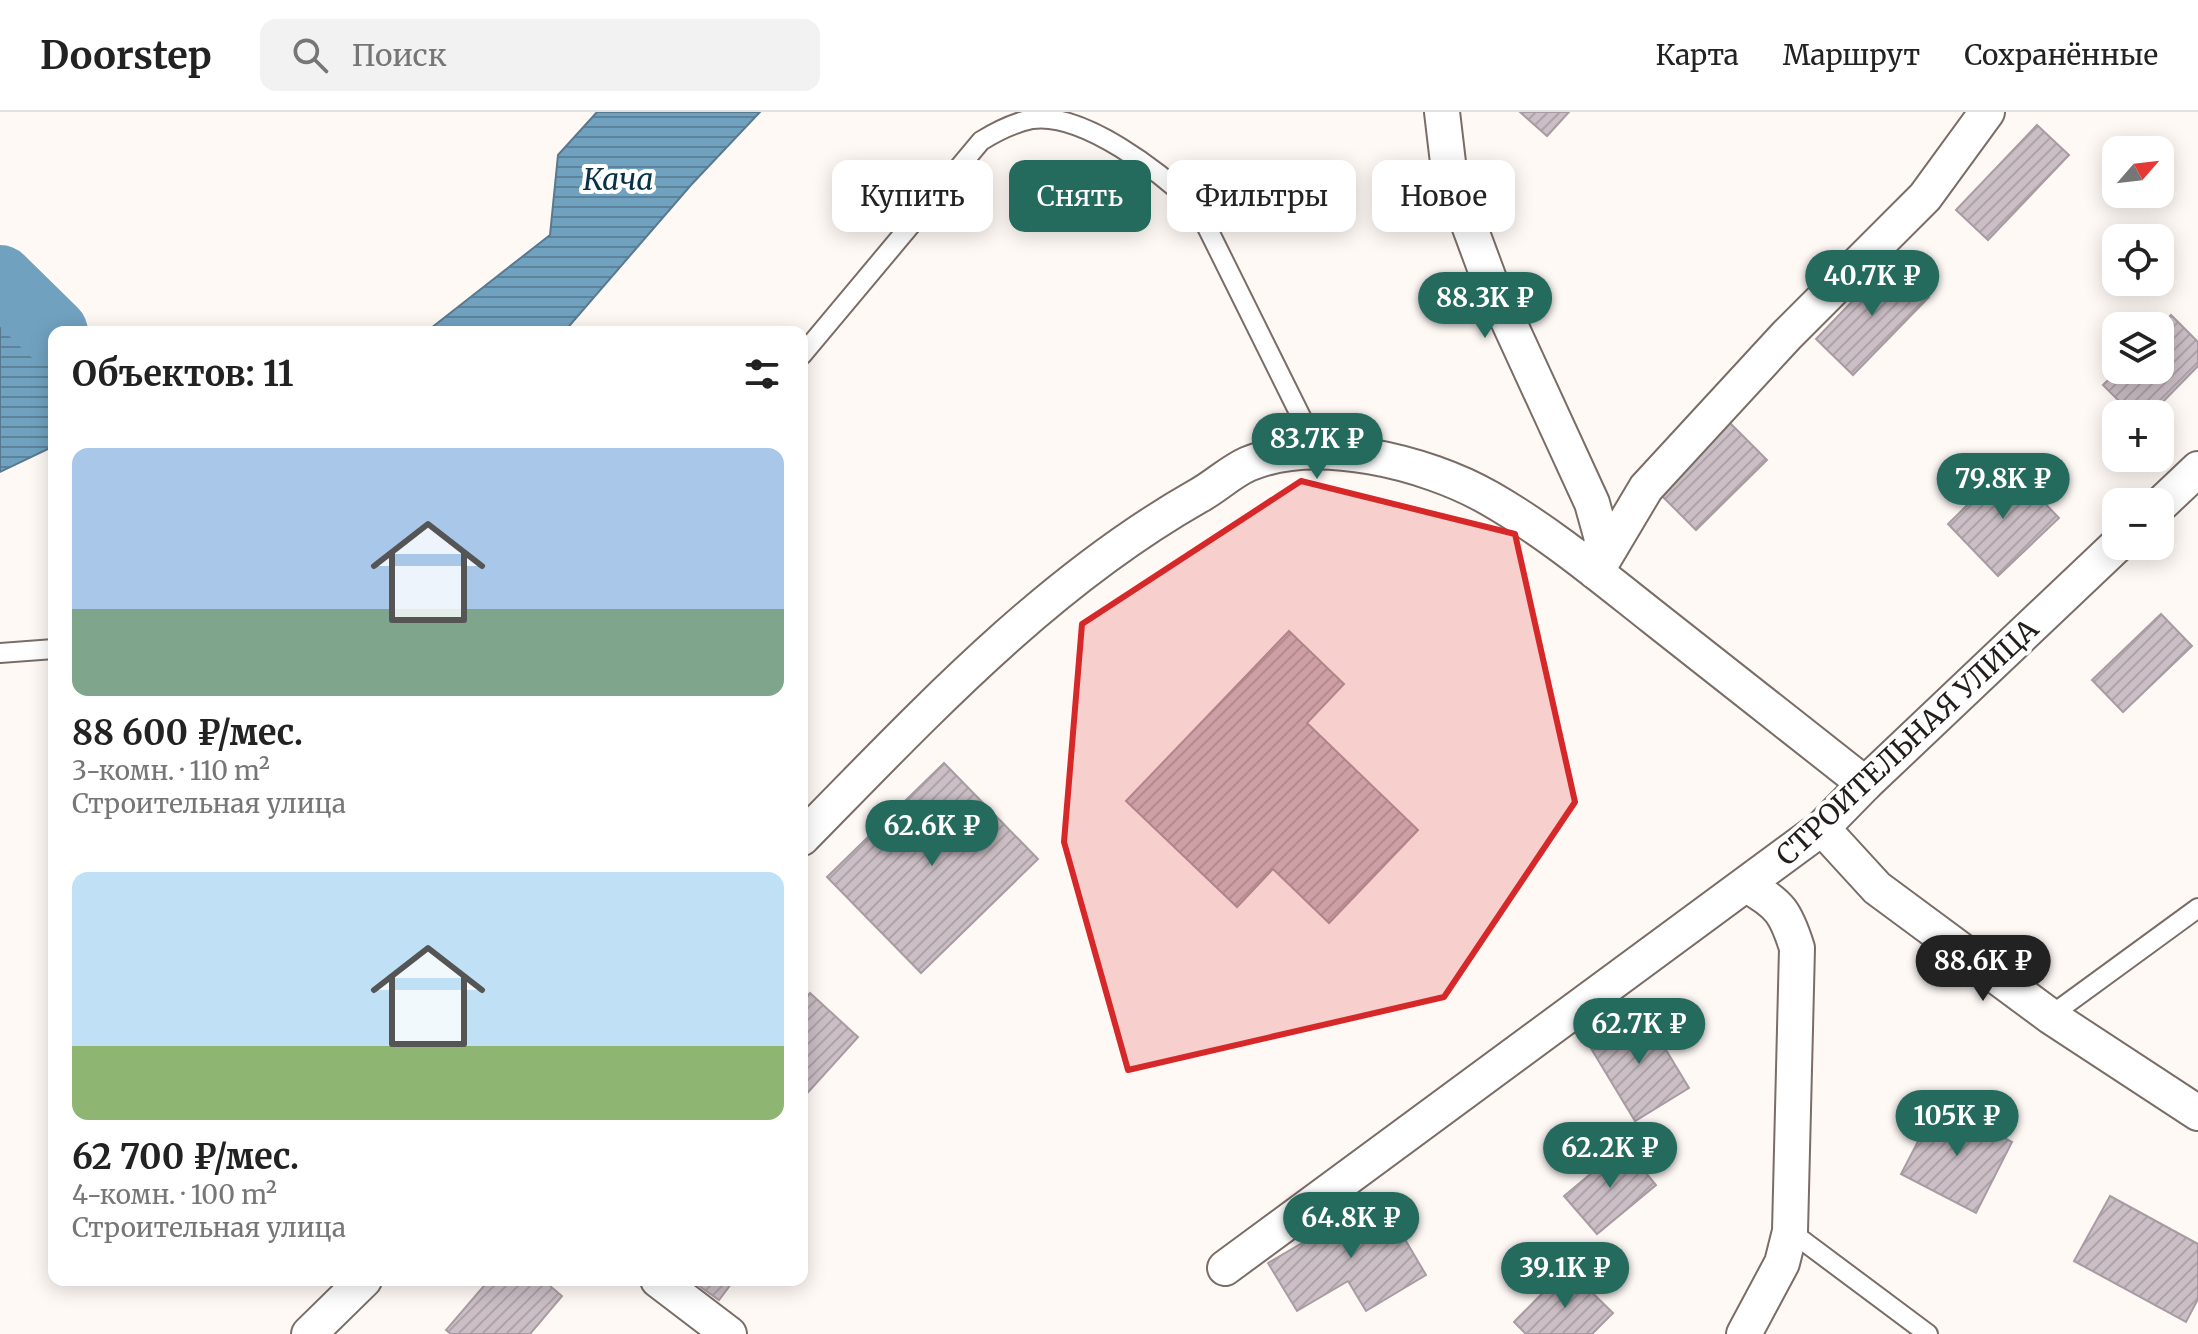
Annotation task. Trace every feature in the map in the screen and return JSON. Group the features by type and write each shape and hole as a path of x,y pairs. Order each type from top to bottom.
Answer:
{"street":[{"path":"1442,112 1449,171 1489,279 1592,503 1602,539 1596,572"},
{"path":"1596,572 1646,488 1787,335 1925,197 1987,112"},
{"path":"808,832 954,683 1077,575 1162,516 1248,464 1286,454 1318,451 1364,456 1420,468 1487,497 1596,572 1865,784"},
{"path":"2174,492 2198,469"},
{"name":"СТРОИТЕЛЬНАЯ УЛИЦА","path":"1225,1268 1748,886 1822,828 2102,559"},
{"path":"1822,828 1877,888 2050,1016 2198,1113"},
{"path":"1744,1334 1782,1263 1790,1231 1797,948 1789,923 1777,902 1748,886"},
{"path":"309,1334 358,1286"},
{"path":"666,1286 729,1334"}],"lane":[{"path":"808,348 981,141 1004,127 1035,119 1064,123 1107,139 1171,182 1197,207 1318,451"},
{"path":"0,653 48,649"},
{"path":"2050,1016 2198,908"},
{"path":"1790,1231 1928,1334"}],"highlighted area":[{"path":"1301,481 1515,534 1575,802 1444,997 1128,1070 1064,842 1082,624"}],"water":[{"name":"Кача","path":"597,112 760,112 691,185 569,326 434,326 550,235 558,155"},
{"path":"0,260 48,332 48,449 0,472"}],"building":[{"path":"1520,112 1569,112 1547,136"},
{"path":"2037,125 2069,155 1988,240 1956,210"},
{"path":"1891,261 1929,297 1853,375 1816,339"},
{"path":"2174,318 2198,342 2198,366 2165,400 2118,400 2103,385 2174,384"},
{"path":"1730,423 1767,460 1696,530 1659,493"},
{"path":"2008,465 2059,518 1998,576 1948,524"},
{"path":"2161,614 2192,646 2123,712 2092,680"},
{"path":"1289,631 1344,684 1307,723 1418,830 1329,923 1273,869 1237,907 1126,801"},
{"path":"944,763 1038,859 921,973 827,877"},
{"path":"810,993 858,1037 808,1092"},
{"path":"1643,1012 1689,1088 1635,1121 1589,1045"},
{"path":"1938,1103 2012,1142 1976,1213 1901,1174"},
{"path":"1624,1146 1656,1185 1597,1234 1564,1196"},
{"path":"2110,1196 2198,1244 2198,1299 2186,1322 2074,1261"},
{"path":"1380,1197 1426,1275 1366,1311 1348,1281 1297,1311 1268,1263"},
{"path":"1567,1268 1613,1313 1592,1334 1526,1334 1514,1322"},
{"path":"484,1286 550,1286 562,1296 530,1334 451,1334 446,1330"},
{"path":"699,1286 730,1286 719,1300"}],"waterway":[{"name":"Кача","path":"0,279 48,326"}]}
